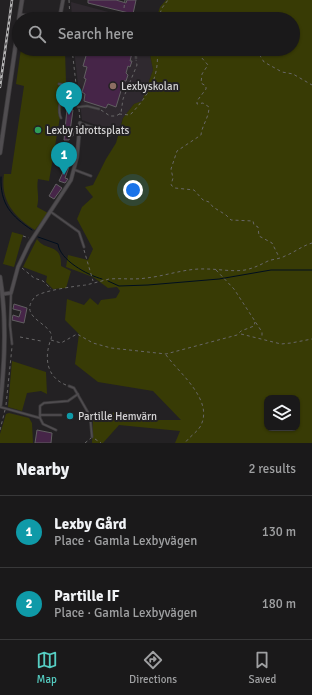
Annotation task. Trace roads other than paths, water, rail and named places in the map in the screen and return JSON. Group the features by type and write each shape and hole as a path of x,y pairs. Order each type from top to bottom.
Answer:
{"street":[{"path":"21,12 22,0"},
{"path":"61,12 63,0"},
{"path":"0,153 14,56"},
{"path":"3,294 11,293 18,267 32,239 71,180 75,170 80,123"},
{"path":"0,277 3,294 4,340 0,406"}],"lane":[{"path":"60,84 76,86"},
{"path":"62,118 60,115 60,108 65,85"},
{"path":"78,107 87,106 99,108"},
{"path":"80,123 101,130 110,135"},
{"path":"75,170 91,176"},
{"path":"50,212 79,232 84,247"},
{"path":"11,293 10,325 12,344"},
{"path":"69,386 74,388 90,416 92,437"},
{"path":"56,430 43,424 40,416 40,406 44,402 68,400 78,394"},
{"path":"0,406 5,409 40,416 61,416"}],"waterway":[{"path":"1,177 2,195 8,208 18,220 32,230"},
{"path":"38,237 58,244 64,256 75,266 102,279"},
{"path":"108,281 119,286 148,285 219,279 271,270 312,270"}],"railway":[{"path":"0,87 12,0"}],"place":[{"name":"Lexbyskolan","path":"113,86"},
{"name":"Partille IF","path":"69,115"},
{"name":"Lexby idrottsplats","path":"38,130"},
{"name":"Lexby Gård","path":"64,175"},
{"name":"Partille Hemvärn","path":"70,416"}]}
